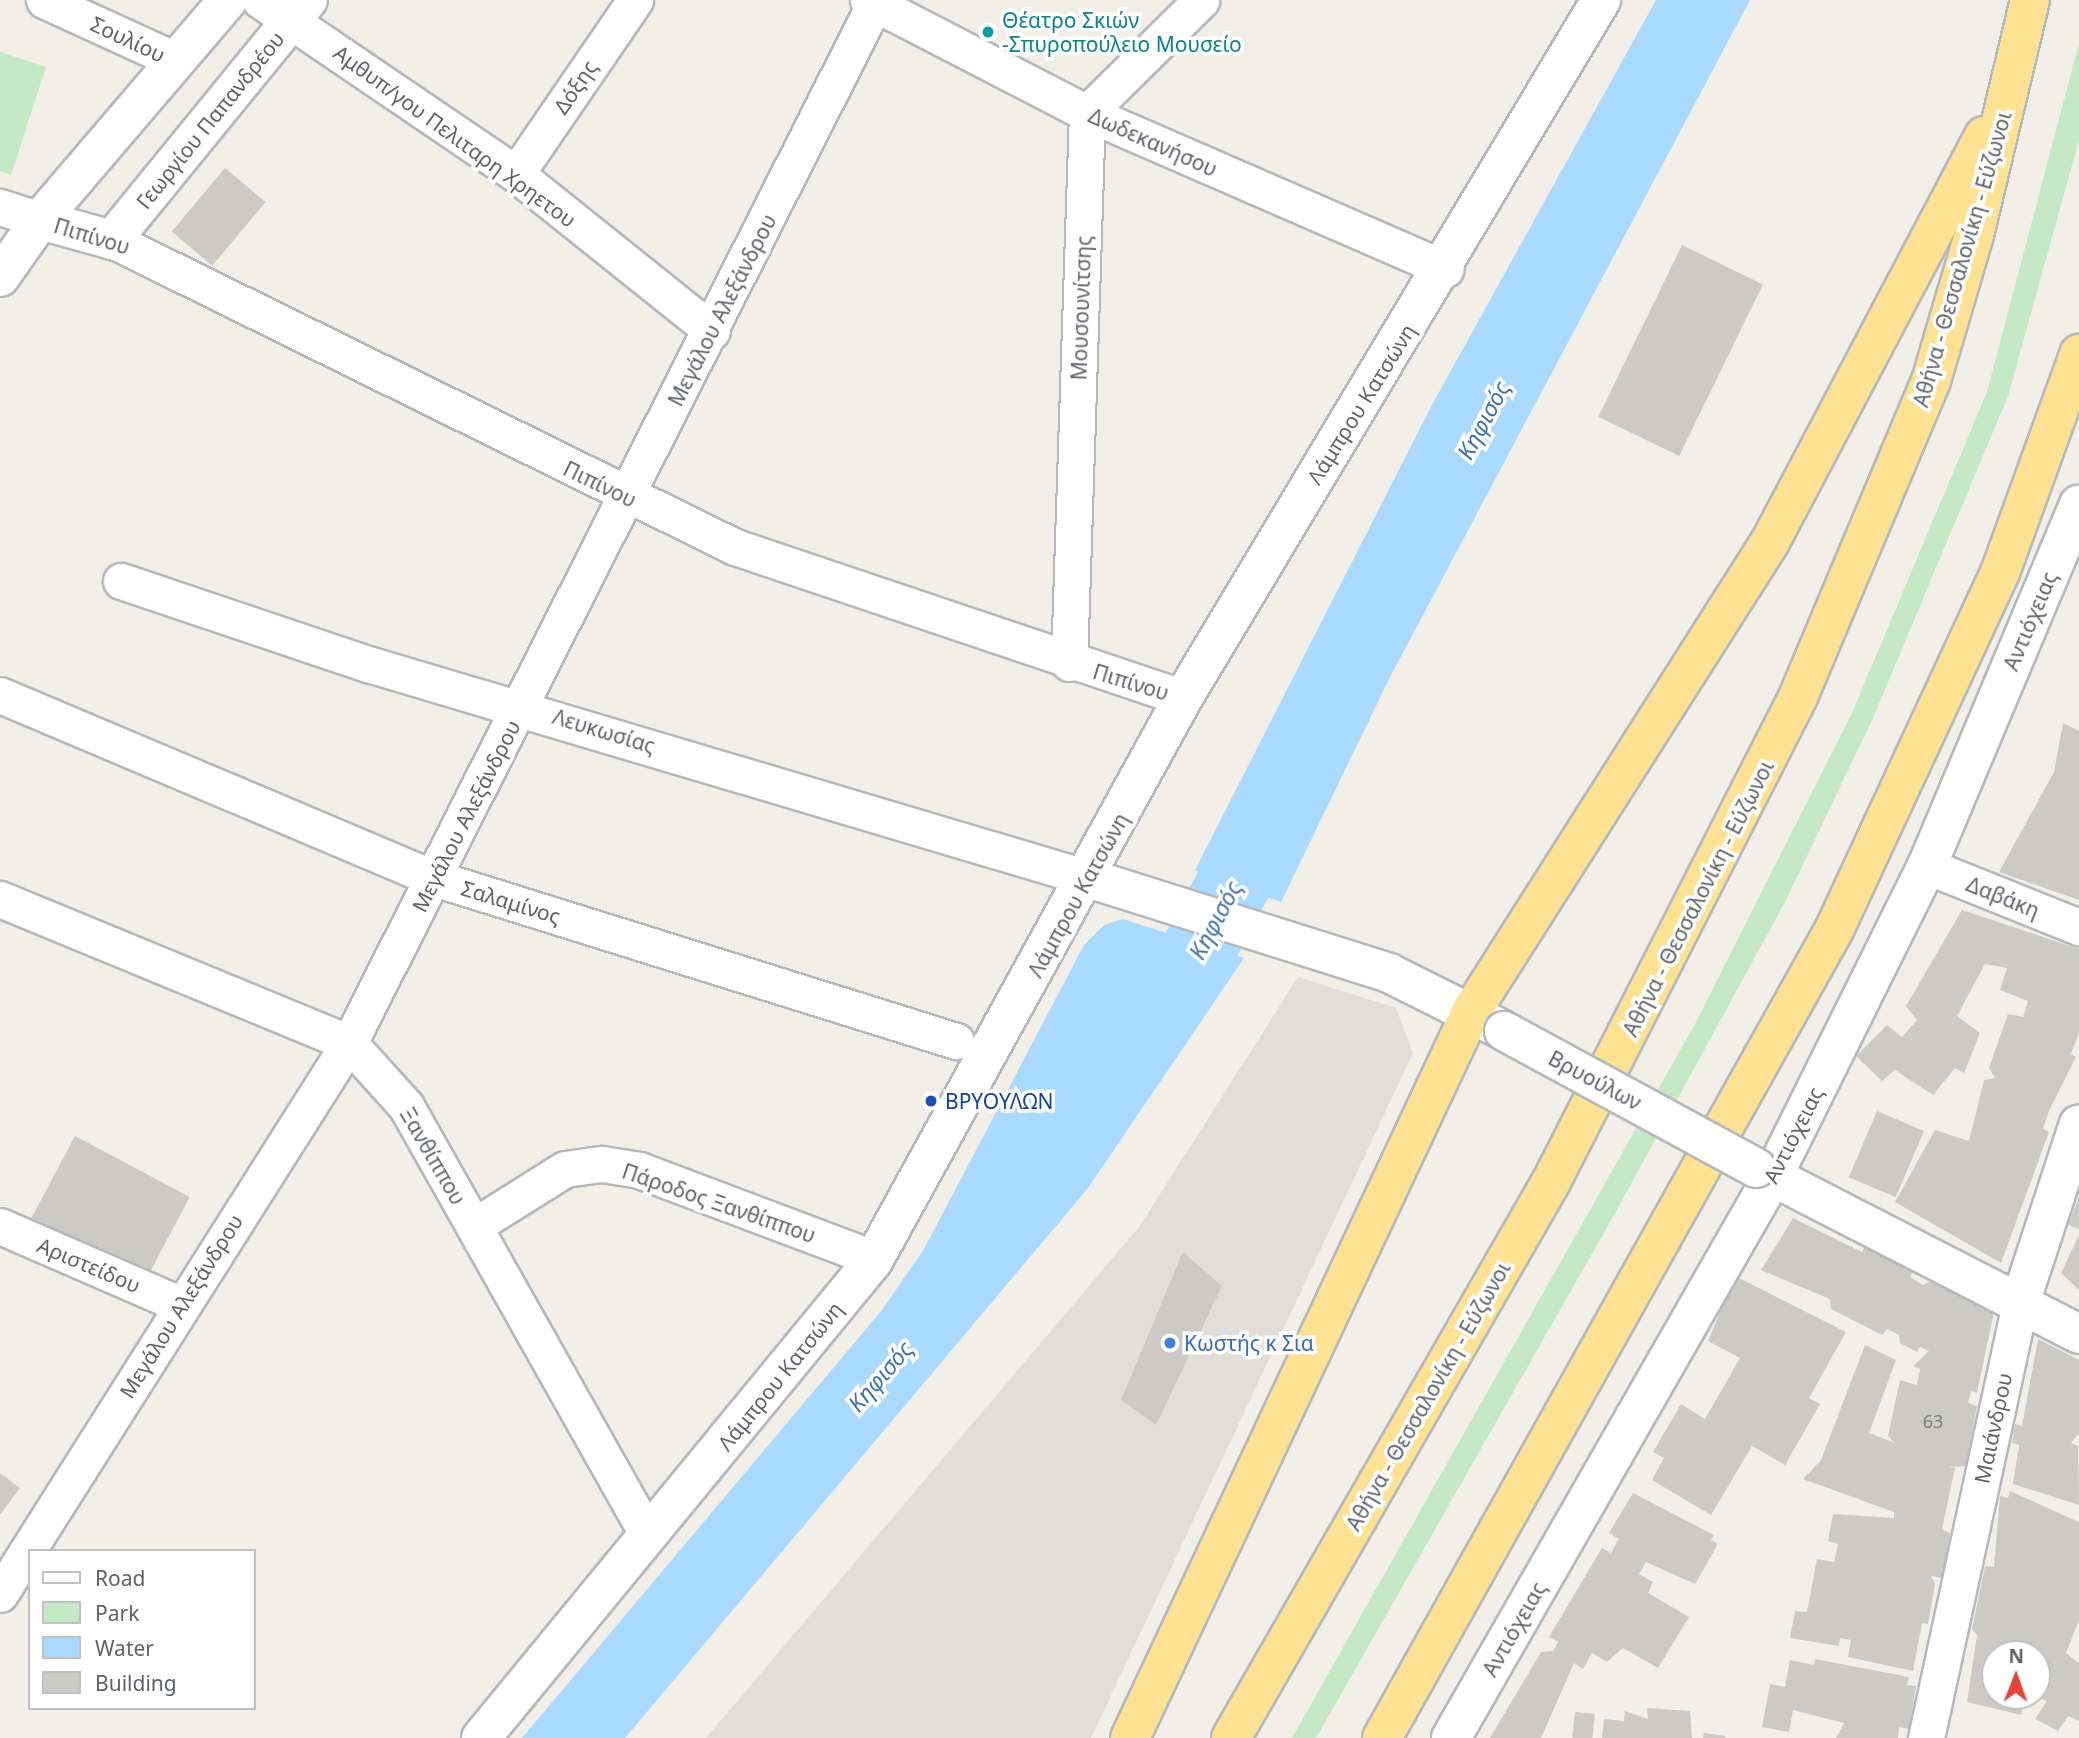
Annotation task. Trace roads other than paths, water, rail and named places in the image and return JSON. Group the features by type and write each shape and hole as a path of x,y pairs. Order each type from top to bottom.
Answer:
{"highway":[{"name":"Αθήνα - Θεσσαλονίκη - Εύζωνοι","path":"1231,1738 1551,1182 1798,697 1931,381 2013,82 2030,0"},
{"path":"1130,1738 1471,1012 1770,542 2013,82"},
{"path":"1382,1738 1834,930 2001,570 2079,354"}],"street":[{"name":"Σουλίου","path":"44,0 174,60"},
{"path":"0,277 40,220 228,0"},
{"name":"Αμθυπ/γου Πελιταρη Χρηετου","path":"260,0 300,10 516,174 712,331"},
{"name":"Δόξης","path":"516,174 635,0"},
{"name":"Δωδεκανήσου","path":"871,2 1087,113 1445,269"},
{"name":"Μεγάλου Αλεξάνδρου","path":"0,1594 179,1304 349,1043 712,331 871,2"},
{"path":"1087,113 1188,4"},
{"name":"Λάμπρου Κατσώνη","path":"481,1738 873,1261 1104,883 1183,698 1445,269 1589,4"},
{"name":"Γεωργίου Παπανδρέου","path":"112,240 300,10"},
{"name":"Μουσουνίτσης","path":"1069,663 1087,113"},
{"path":"0,207 40,220"},
{"name":"Πιπίνου","path":"40,220 112,240 627,499 780,565 1069,663 1183,698"},
{"name":"Αντιόχειας","path":"1451,1738 1764,1172 1927,866 2079,505"},
{"name":"Λευκωσίας","path":"121,581 369,664 522,706 1104,883"},
{"name":"Σαλαμίνος","path":"0,695 434,878 957,1041"},
{"name":"Δαβάκη","path":"1927,866 2079,927"},
{"name":"Βρυούλων","path":"1104,883 1314,947 1471,1012 1764,1172 2079,1334"},
{"name":"Ξανθίππου","path":"0,899 349,1043 406,1107 648,1535"},
{"name":"Μαιάνδρου","path":"1926,1738 2020,1303 2079,1124"},
{"name":"Πάροδος Ξανθίππου","path":"474,1226 565,1169 602,1164 639,1170 855,1251"},
{"name":"Αριστείδου","path":"0,1226 179,1304"}],"water":[{"path":"1656,0 1750,0 1390,677 1281,902 1195,870 1433,403"},
{"path":"1123,919 1244,958 1088,1188 625,1738 522,1738 882,1310 924,1249 1084,945 1104,925"}],"waterway":[{"name":"Κηφισός","path":"1150,1029 1177,991 1281,794"}],"place":[{"name":"Θέατρο Σκιών -Σπυροπούλειο Μουσείο","path":"988,32"},
{"name":"ΒΡΥΟΥΛΩΝ","path":"931,1101"},
{"name":"Κωστής κ Σια","path":"1170,1343"}]}
